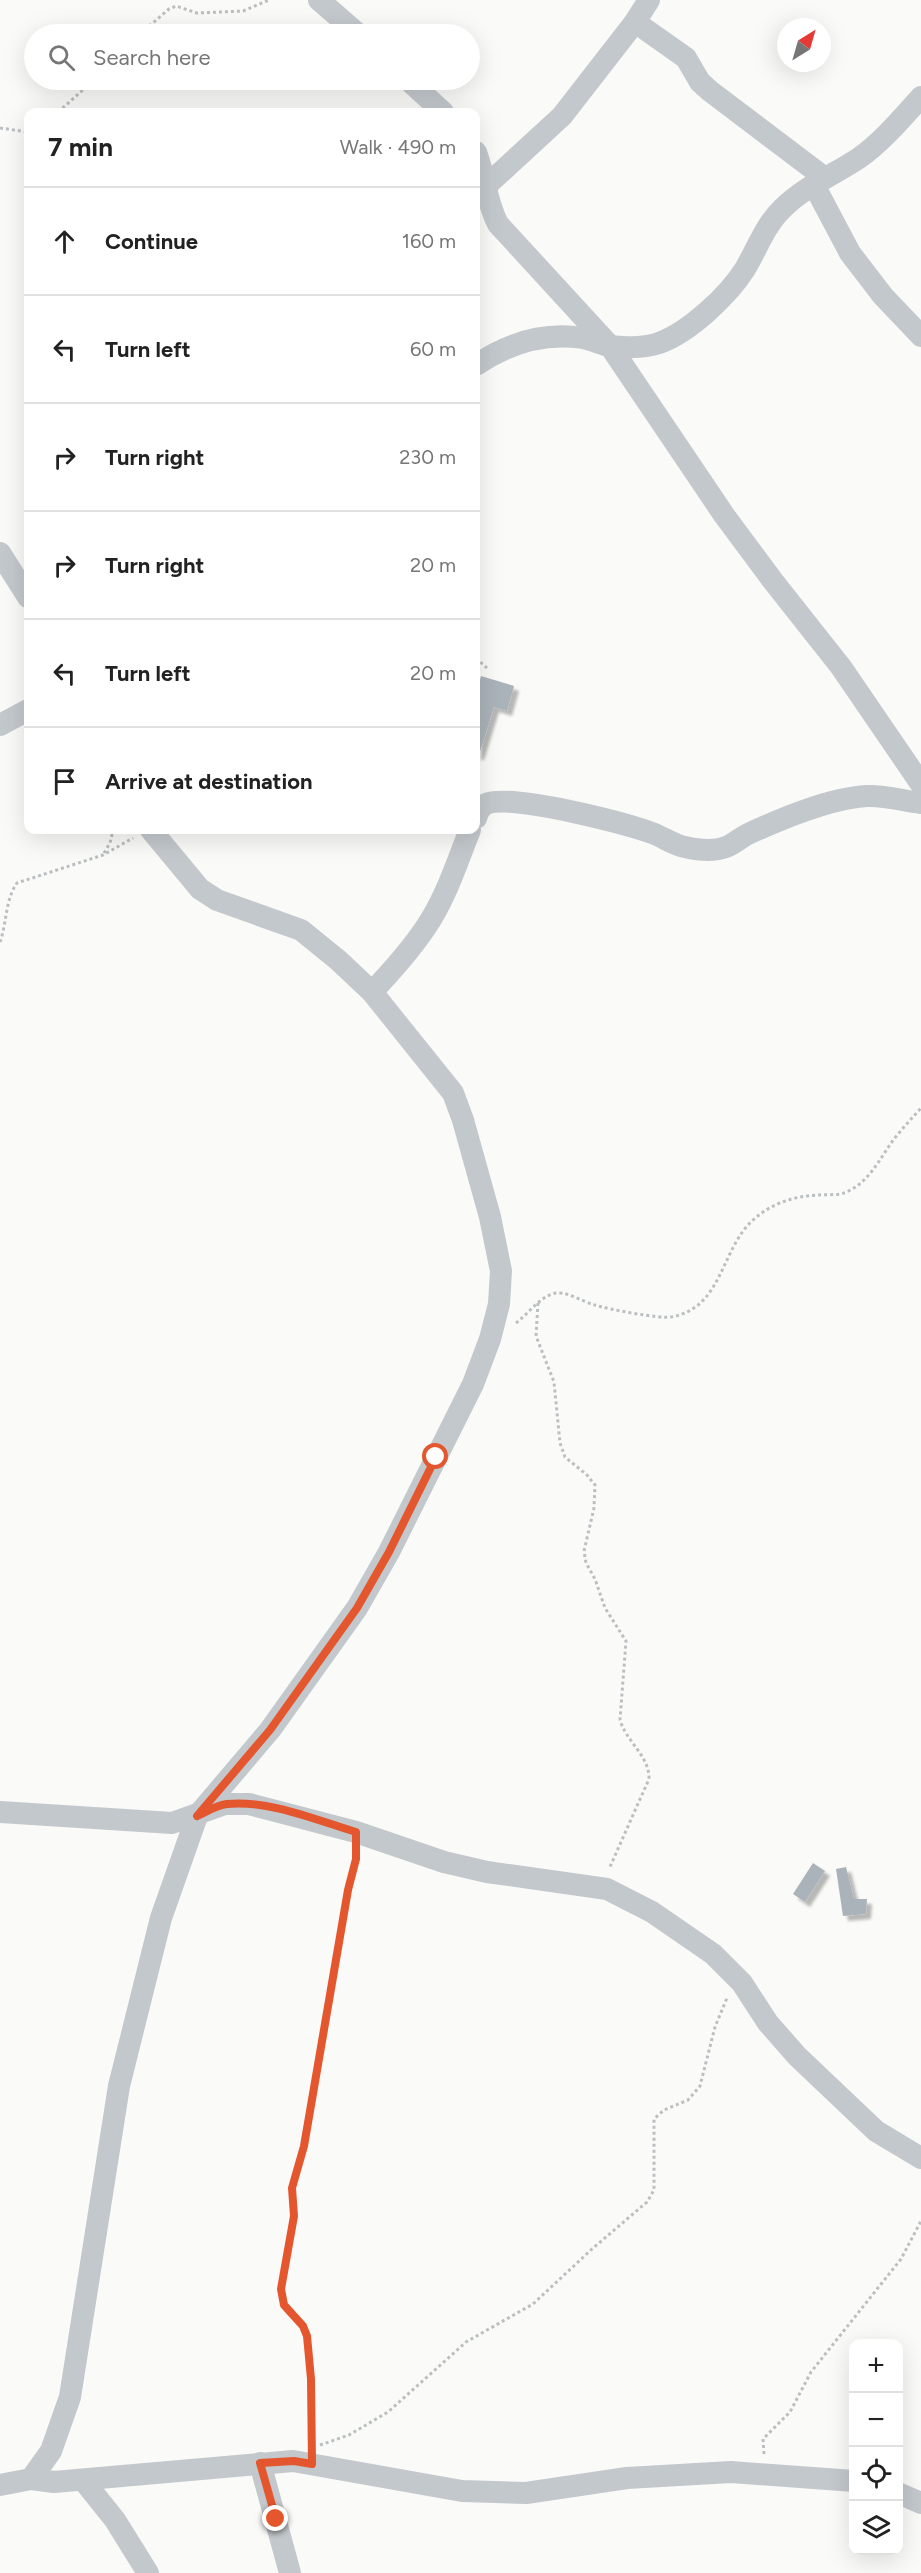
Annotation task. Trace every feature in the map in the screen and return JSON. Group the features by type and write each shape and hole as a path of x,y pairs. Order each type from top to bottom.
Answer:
{"street":[{"path":"319,0 347,24"},
{"path":"487,185 562,116 650,0"},
{"path":"635,22 686,58 700,82 819,181 850,253 883,296 921,336"},
{"path":"419,90 439,108"},
{"path":"480,362 498,350 562,335 586,338 610,346 656,344 674,337 697,320 744,271 770,224 783,207 819,181 861,157 921,97"},
{"path":"480,164 487,185 488,201 498,224 610,346 667,434 772,581 841,667 921,784"},
{"path":"0,553 24,591"},
{"path":"0,725 24,712"},
{"path":"480,808 498,801 549,807 617,821 682,847 711,850 727,847 747,834 839,801 866,796 886,796 921,803"},
{"path":"31,2479 51,2451 70,2397 119,2086 161,1918 197,1816 270,1730 357,1608 389,1552 473,1384 490,1340 499,1304 501,1271 490,1217 463,1120 453,1093 372,992 338,960 301,930 217,900 200,889 147,834"},
{"path":"372,992 399,963 427,926 448,885 468,834"},
{"path":"0,1812 172,1823 197,1816 225,1804 249,1804 356,1832 444,1862 487,1872 602,1888 625,1897 713,1954 742,1983 768,2023 797,2056 876,2131 921,2158"},
{"path":"0,2485 31,2479 54,2482 294,2461 462,2491 526,2493 627,2478 731,2472 849,2481"},
{"path":"260,2463 290,2573"},
{"path":"83,2480 115,2520 148,2573"},
{"path":"903,2495 921,2503"}],"path":[{"path":"152,24 176,6 197,14 243,12 269,0"},
{"path":"62,108 83,90"},
{"path":"0,128 24,131"},
{"path":"480,662 487,668"},
{"path":"103,855 112,834"},
{"path":"0,942 5,928 9,901 17,883 103,855 141,834"},
{"path":"490,1340 519,1321 549,1295 558,1292 596,1306 657,1317 670,1317 684,1313 712,1292 734,1246 752,1221 770,1207 798,1196 845,1193 864,1182 896,1137 921,1108"},
{"path":"538,1303 537,1336 554,1382 560,1443 565,1456 595,1485 594,1508 584,1551 586,1563 595,1579 605,1608 626,1641 620,1720 622,1729 650,1770 649,1779 602,1888"},
{"path":"356,1832 356,1859 348,1890 304,2146 292,2188 294,2216 281,2289 284,2305 303,2326 307,2336 313,2448 350,2435 388,2412 466,2342 533,2304 647,2202 654,2190 654,2119 664,2110 688,2100 700,2086 721,2010 728,1995 742,1983"},
{"path":"768,2474 763,2439 790,2412 812,2372 901,2259 921,2221"}],"building":[{"path":"481,676 514,686 507,711 494,707 480,752"},
{"path":"813,1863 825,1871 805,1902 793,1894"},
{"path":"846,1867 854,1899 867,1899 866,1914 843,1916 836,1869"}],"route":[{"path":"276,2519 260,2463 294,2461 312,2464 311,2379 307,2336 303,2326 284,2305 281,2289 294,2216 292,2188 302,2157 348,1890 356,1859 356,1832 249,1804 225,1804 197,1816 230,1780 270,1730 357,1608 389,1552 436,1457"}]}
